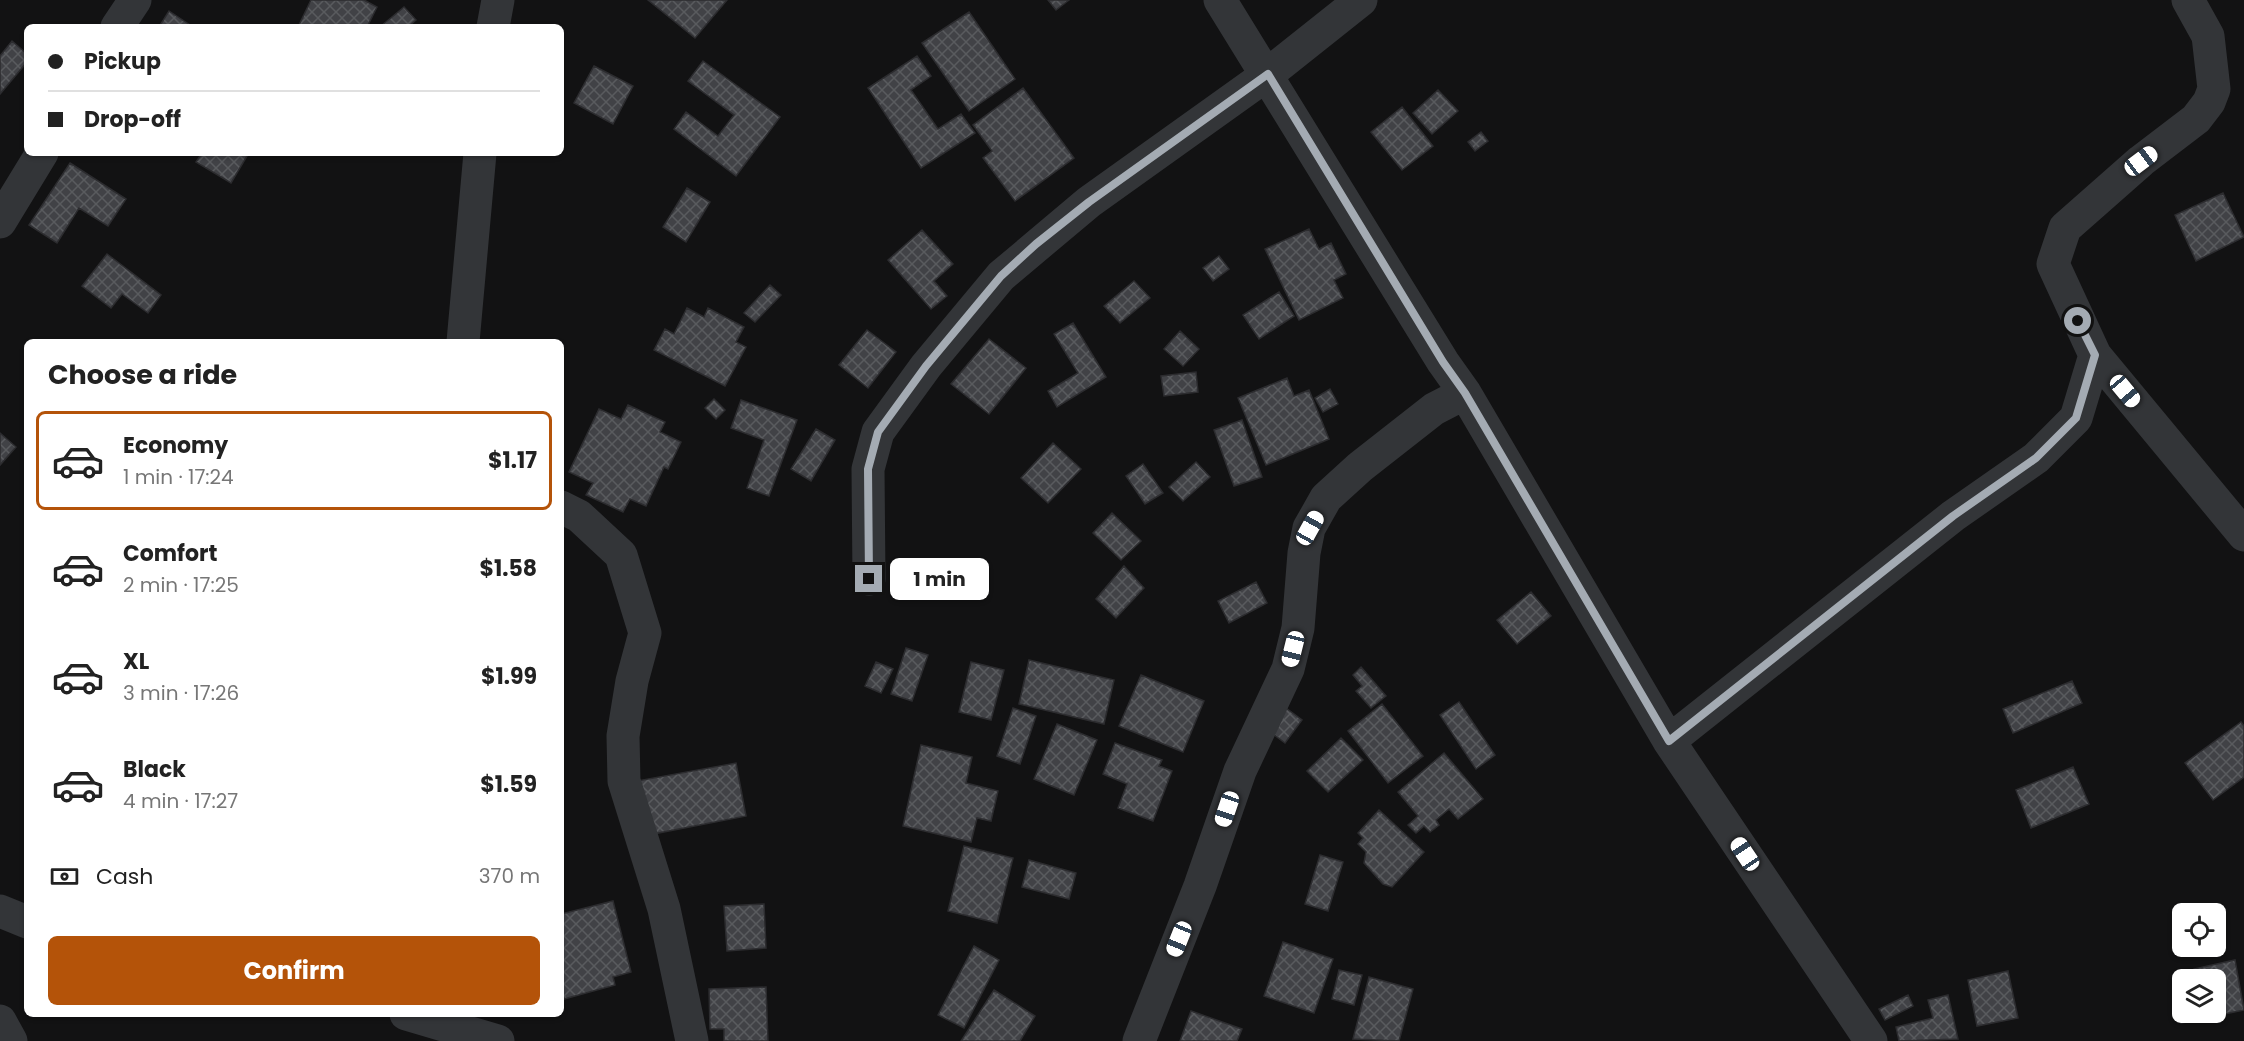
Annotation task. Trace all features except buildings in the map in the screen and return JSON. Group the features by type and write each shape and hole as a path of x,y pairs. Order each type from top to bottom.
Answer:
{"street":[{"path":"119,24 135,0"},
{"path":"494,24 498,0"},
{"path":"1220,0 1268,74 1437,352 1465,393 1669,741 1871,1041"},
{"path":"869,579 868,469 878,432 926,366 1001,276 1036,244 1089,202 1268,74 1361,0"},
{"path":"2188,0 2208,36 2214,89 2209,102 2196,118 2141,161 2065,228 2057,246 2053,264 2095,355 2244,535"},
{"path":"0,222 40,156"},
{"path":"463,339 480,156"},
{"path":"1669,741 1953,516 2036,458 2076,418 2095,355"},
{"path":"1139,1041 1200,886 1240,771 1288,669 1298,628 1304,553 1310,528 1326,498 1360,467 1434,409 1465,393"},
{"path":"564,508 579,516 621,555 645,633 632,681 622,736 624,781 664,909 692,1041"},
{"path":"0,911 24,921"},
{"path":"416,1017 498,1041"},
{"path":"0,1022 11,1041"}],"route":[{"path":"869,579 868,469 878,432 926,366 1001,276 1036,244 1089,202 1268,74 1443,362 1465,393 1669,741 1811,626 1953,516 2036,458 2076,418 2095,355 2078,321"}]}
